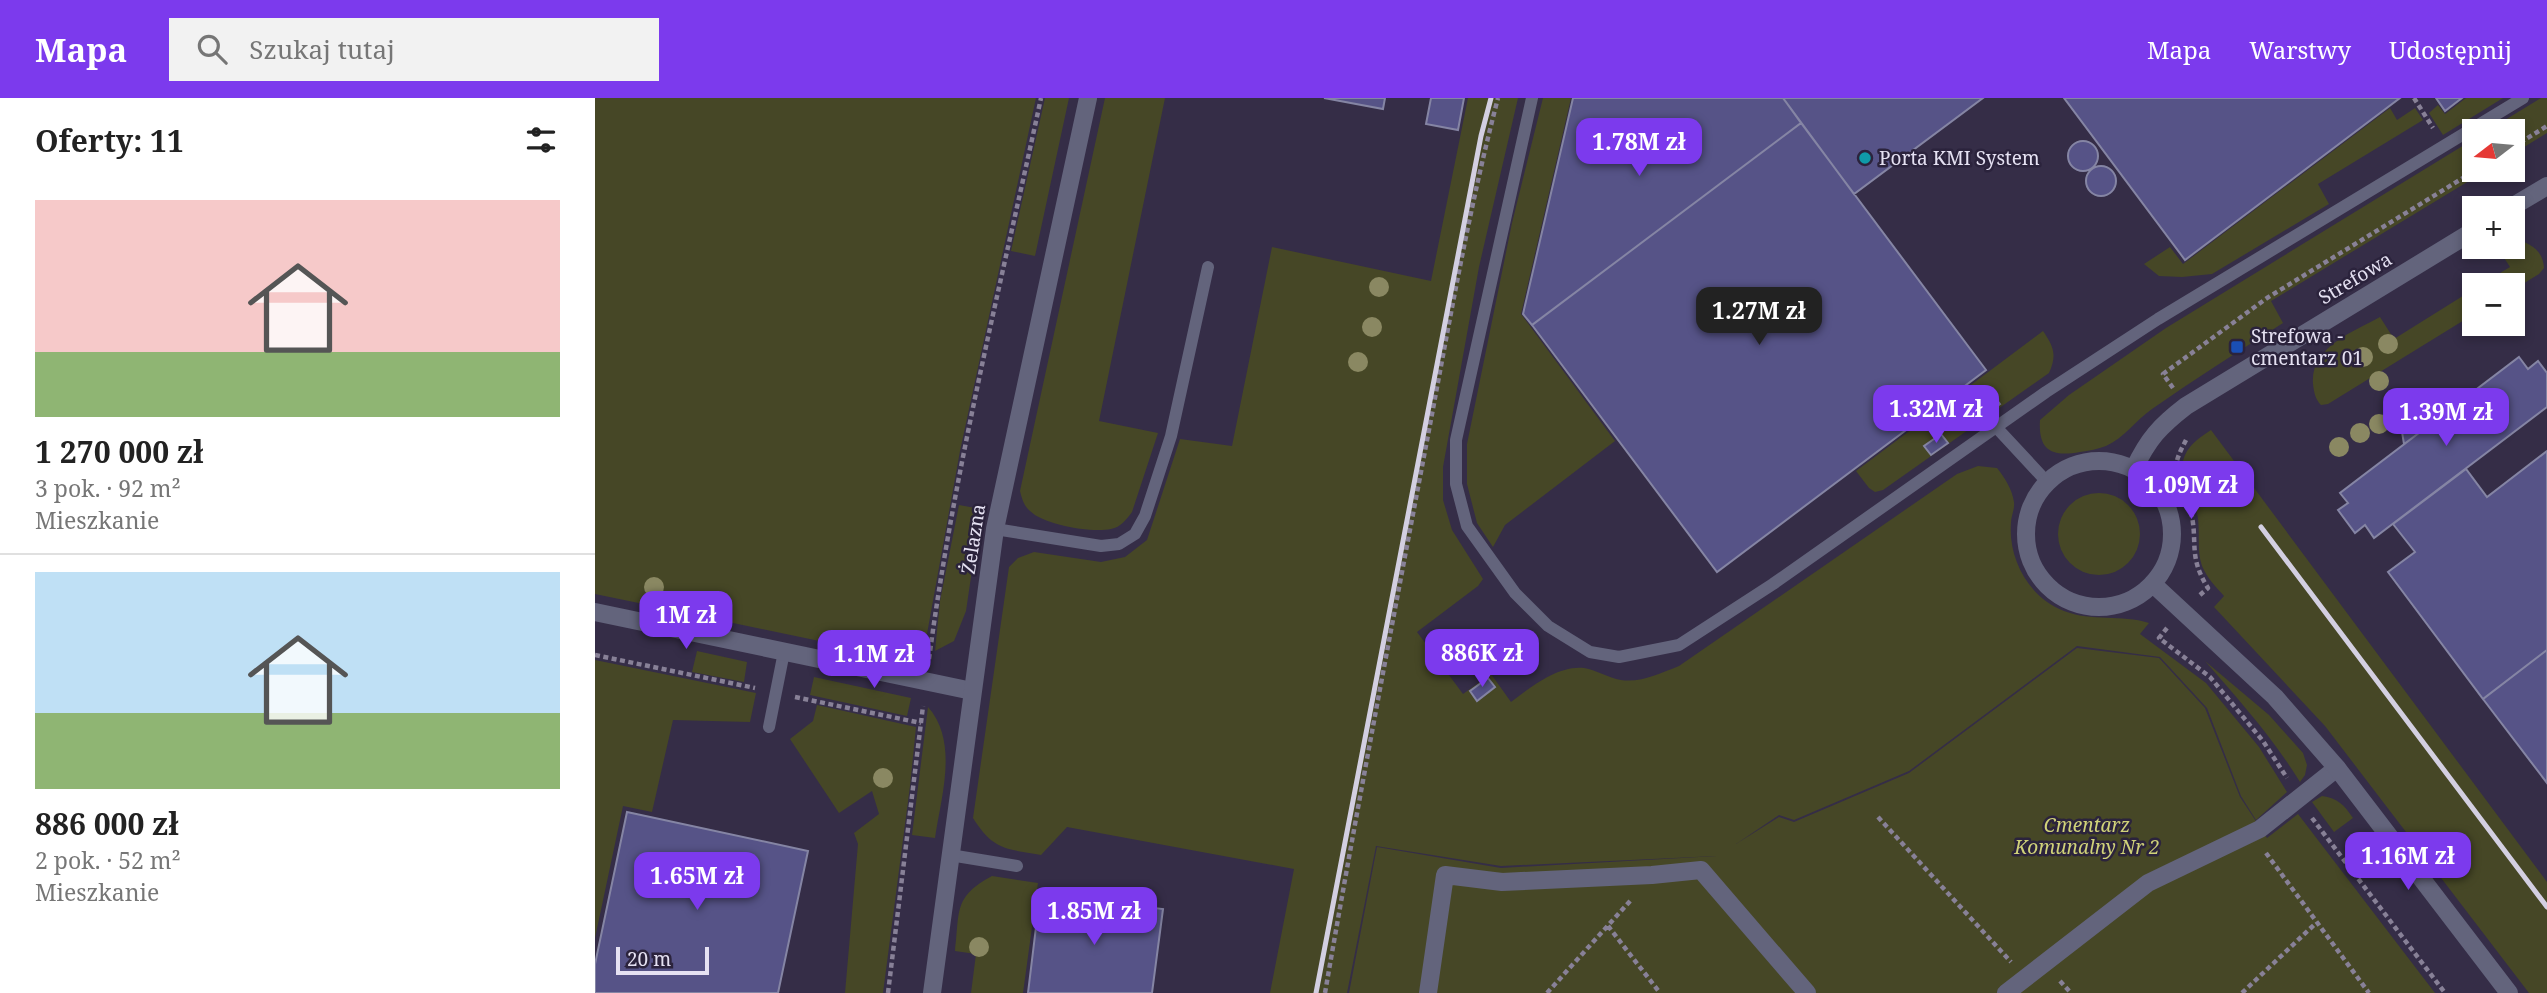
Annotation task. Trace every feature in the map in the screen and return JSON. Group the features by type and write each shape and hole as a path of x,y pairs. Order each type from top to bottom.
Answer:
{"street":[{"name":"Żelazna","path":"932,993 995,529 1088,98"},
{"path":"2525,199 2547,186"},
{"name":"Strefowa","path":"2134,469 2147,442 2163,424 2186,406 2462,238"},
{"path":"2109,461 2134,469 2154,485 2168,506 2173,531 2170,557 2153,584 2139,597 2115,607 2089,608 2065,600 2045,584 2031,562 2026,537 2029,512 2041,489 2060,472 2084,462 2109,461"},
{"path":"2153,584 2275,697 2337,768 2509,993"},
{"path":"595,612 972,691"},
{"path":"2006,993 2148,884 2252,834 2337,768"},
{"path":"1429,993 1445,875 1502,882 1701,870 1807,993"}],"lane":[{"path":"1532,98 1456,440 1456,484 1467,526 1515,593 1548,626 1590,652 1619,657 1679,645 1773,584 2046,392 2158,319 2523,98"},
{"path":"995,529 1101,546 1119,544 1135,534 1145,516 1171,436 1208,267"},
{"path":"1996,427 2048,482"},
{"path":"769,727 784,652"},
{"path":"950,855 1017,866"}],"path":[{"path":"888,993 936,604 965,450 1041,98"},
{"path":"1325,993 1361,785 1439,379 1498,98"},
{"path":"2414,98 2445,146"},
{"path":"2525,140 2547,126"},
{"path":"2163,374 2267,298 2462,179"},
{"path":"2159,638 2182,610 2208,588 2198,572 2190,509 2176,470 2178,455 2186,440 2194,434"},
{"path":"1878,817 2025,978"},
{"path":"2252,834 2369,993"},
{"path":"1547,993 1652,875"},
{"path":"2242,993 2316,923"},
{"path":"1608,926 1660,993"}],"green space":[{"path":"595,98 1036,98 960,451 927,634 917,640 915,661 714,619 700,597 677,593 658,607 595,594"},
{"path":"1045,98 1069,98 1035,256 1011,251"},
{"path":"1105,98 1165,98 1099,421 1158,433 1132,512 1115,528 1092,530 1068,527 1037,516 1026,507 1020,491"},
{"name":"Cmentarz Komunalny Nr 2","path":"1468,98 1518,98 1479,267 1443,467 1443,500 1452,530 1483,579 1478,586 1417,632 1463,694 1491,674 1511,702 1545,678 1564,670 1584,668 1628,681 1651,677 1679,666 1957,474 1978,466 1997,468 2013,497 2013,550 2023,576 2031,587 2052,605 2064,611 2149,623 2140,634 2206,683 2259,747 2287,792 2256,820 2241,796 2207,708 2160,657 2077,646 1909,771 1794,820 1779,815 1736,844 1779,817 1794,822 1909,773 2077,648 2159,658 2205,708 2240,797 2267,838 2298,814 2435,993 1349,993 1377,847 1501,868 1717,856 1501,866 1376,846 1347,993 1270,993 1294,869 1067,827 1041,855 1009,849 987,836 973,818 1009,567 1018,558 1034,552 1101,562 1125,557 1147,540 1180,439 1232,446 1272,247 1431,281"},
{"path":"1543,98 1571,98 1521,314 1615,441 1505,525 1493,547 1477,523 1467,484 1467,444 1512,223"},
{"path":"2466,98 2503,98 2469,119 2462,119 2462,123 2443,135 2429,113 2438,105 2445,114"},
{"path":"2541,98 2547,98 2547,133 2525,147 2525,119 2507,119"},
{"path":"2390,108 2397,120 2415,108 2423,120 2318,184 2329,204 2212,274 2159,276 2144,264 2170,247 2183,264"},
{"path":"2462,146 2462,182 2467,182 2271,301 2283,323 2152,409 2106,446 2062,453 2049,450 2044,445 2040,420 2069,395 2166,328"},
{"path":"2525,243 2538,251 2544,268 2525,283 2525,273 2500,273 2510,267 2505,259 2525,259"},
{"path":"2462,296 2462,321 2328,404 2319,403 2313,384 2314,371 2318,360 2335,342 2380,317 2394,339"},
{"path":"2043,331 2053,351 2049,373 1883,490 1875,492 1869,488 1856,471"},
{"path":"2211,430 2547,882 2547,993 2529,993 2325,726 2214,607 2224,596 2202,566 2197,513 2183,478 2182,467 2188,449"},
{"path":"2099,493 2115,496 2128,505 2137,518 2140,534 2137,550 2128,563 2115,572 2099,575 2083,572 2070,563 2061,550 2058,534 2061,518 2070,505 2083,496"},
{"path":"959,505 981,509 966,611 954,641 935,651 940,601"},
{"path":"697,651 747,662 744,682 692,672"},
{"path":"595,660 756,693 750,722 673,720 652,812 623,806 595,938"},
{"path":"2205,661 2269,715 2303,753 2307,765 2300,782 2267,735"},
{"path":"814,677 911,698 907,716 810,695"},
{"path":"817,705 916,727 883,993 845,993 858,844 854,833 879,814 872,791 839,813 790,739 813,721"},
{"path":"928,707 943,736 945,753 944,788 935,838 912,835"},
{"path":"2322,796 2340,803 2353,818 2334,832 2312,802"},
{"path":"992,876 1038,883 1023,993 971,993 976,954 955,951 964,898"}],"building":[{"path":"1324,98 1385,98 1383,109"},
{"path":"1431,98 1464,98 1458,130 1426,124"},
{"path":"1573,98 1783,98 1801,123 1532,325 1523,314"},
{"name":"Porta KMI System","path":"1783,98 1983,98 1854,194"},
{"path":"2064,98 2400,98 2185,260"},
{"path":"2436,98 2462,98 2445,111"},
{"path":"1801,123 1986,370 1717,572 1532,325"},
{"path":"2083,141 2089,142 2097,150 2097,162 2089,170 2083,171 2077,170 2069,162 2068,156 2069,150 2077,142"},
{"path":"2101,166 2107,167 2115,175 2115,187 2107,195 2101,196 2095,195 2087,187 2086,181 2087,175 2095,167"},
{"path":"2519,357 2528,369 2538,361 2547,373 2547,407 2374,538 2365,525 2355,533 2338,510 2348,503 2340,493"},
{"path":"1993,395 2000,404 1984,416 1977,407"},
{"path":"2446,400 2457,405 2404,444 2402,432 2405,420 2422,402"},
{"path":"1941,434 1948,443 1931,455 1924,446"},
{"path":"2547,451 2547,650 2483,699 2388,572 2415,552 2393,524 2466,469 2487,497"},
{"path":"2547,650 2547,783 2483,699"},
{"path":"1488,678 1495,687 1477,701 1470,691"},
{"path":"627,812 808,851 778,993 595,993 595,964"},
{"path":"1040,894 1163,909 1152,993 1028,993"}],"railway":[{"path":"1316,993 1481,136 1491,98"},
{"path":"2261,527 2547,907"}],"place":[{"name":"Porta KMI System","path":"1865,158"},
{"name":"Strefowa - cmentarz 01","path":"2237,347"}]}
